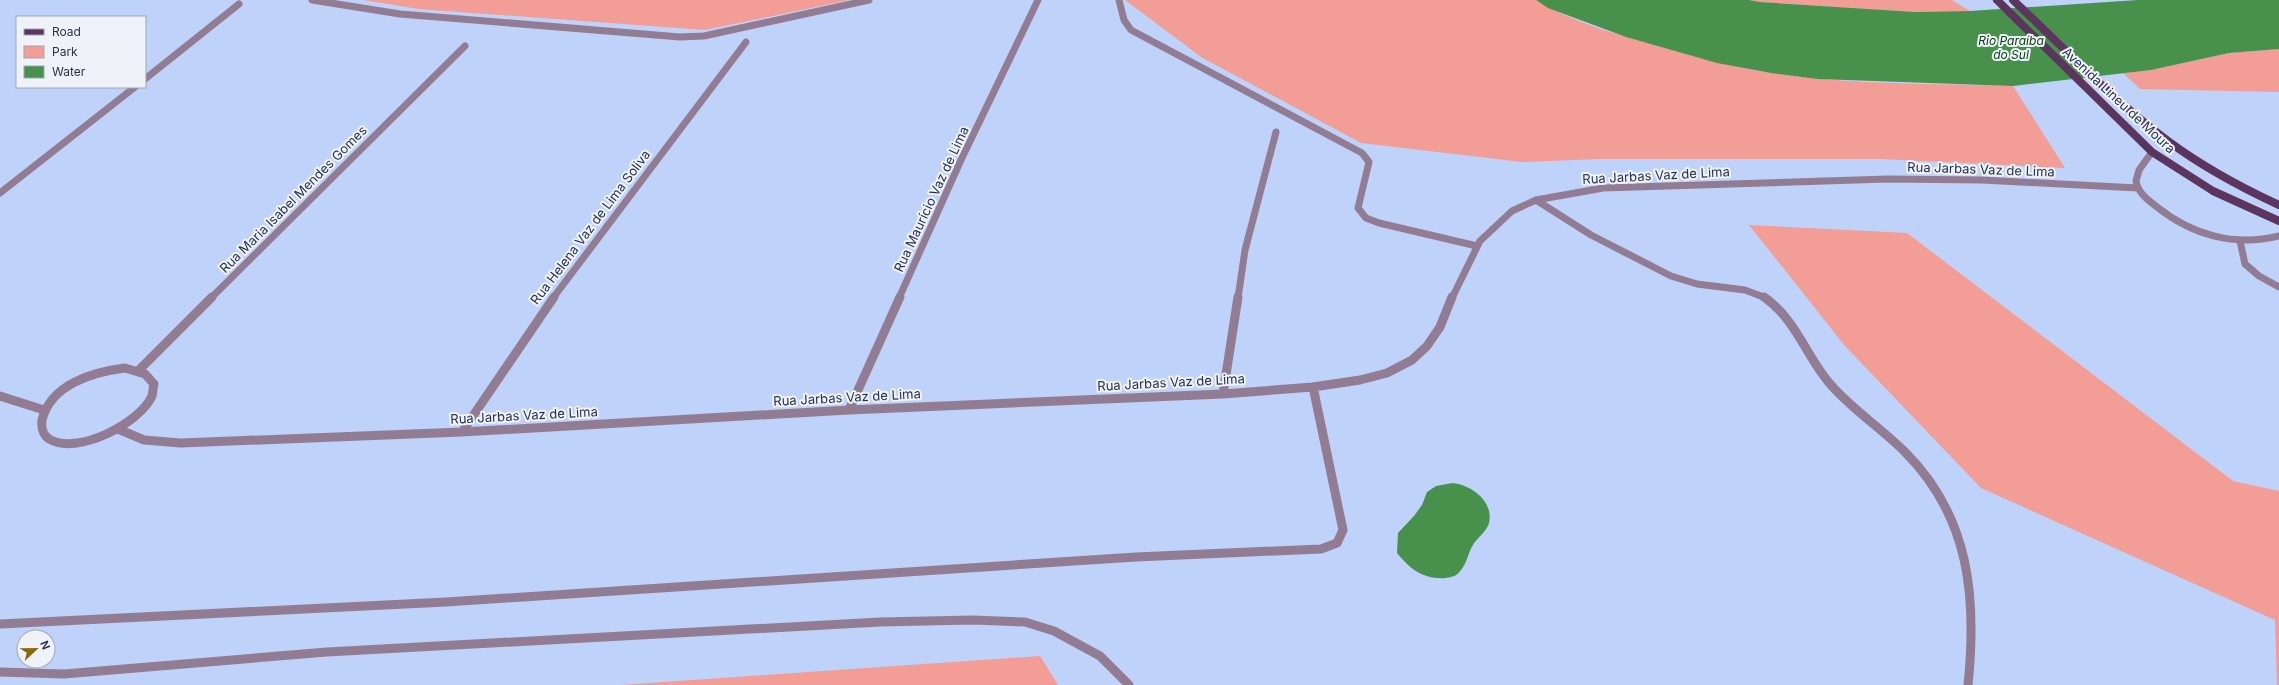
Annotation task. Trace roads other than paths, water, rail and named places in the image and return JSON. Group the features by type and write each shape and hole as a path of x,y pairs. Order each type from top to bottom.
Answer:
{"main road":[{"name":"Avenida Lineu de Moura","path":"1997,0 2152,152 2177,171 2220,196 2279,222"},
{"name":"Avenida Lineu de Moura","path":"2013,0 2147,125 2192,158 2238,185 2279,205"}],"street":[{"path":"312,0 400,14 680,37 704,36 869,0"},
{"name":"Rua Maurício Vaz de Lima","path":"849,410 960,160 1038,0"},
{"path":"1119,0 1124,20 1131,30 1362,153 1369,162 1358,208 1366,218 1380,223 1477,246"},
{"path":"146,78 239,4"},
{"name":"Rua Helena Vaz de Lima Soliva","path":"462,432 538,317 610,218 746,42"},
{"name":"Rua Maria Isabel Mendes Gomes","path":"139,370 464,46"},
{"path":"0,193 134,88"},
{"path":"1223,394 1245,250 1276,132"},
{"path":"2152,152 2137,174 2138,188 2154,205 2179,221 2206,233 2240,241 2264,241 2279,236"},
{"name":"Rua Jarbas Vaz de Lima","path":"118,429 144,440 182,443 462,432 849,410 1223,394 1313,387 1360,380 1387,372 1412,360 1427,346 1440,327 1477,246 1488,231 1512,211 1536,200 1603,188 1888,179 1982,180 2138,188"},
{"path":"1536,200 1563,220 1660,272 1695,284 1734,286 1751,291 1774,304 1787,315 1827,379 1847,401 1906,453 1923,471 1951,513 1967,568 1972,606 1973,653 1968,685"},
{"path":"2240,241 2245,264 2259,276 2279,288"},
{"path":"125,368 139,370 149,375 153,384 152,394 145,406 134,418 118,429 93,439 63,443 50,440 42,432 40,422 44,410 55,397 70,385 88,376 107,370 125,368"},
{"path":"0,624 30,624 446,602 1136,557 1321,549 1337,543 1342,530 1313,387"},
{"path":"0,396 44,410"},
{"path":"0,672 64,674 327,652 880,622 973,620 1025,622 1054,631 1100,656 1129,685"}],"water":[{"name":"Rio Paraíba do Sul","path":"1536,0 1749,0 1760,2 1915,12 1970,11 2138,0 2279,0 2279,49 2229,53 2151,70 2013,86 1818,79 1771,73 1717,63 1626,37 1548,8"},
{"path":"1453,483 1467,487 1485,501 1490,515 1489,523 1473,545 1465,564 1458,574 1446,578 1431,577 1412,568 1397,553 1398,533 1422,505 1427,492 1436,486"}]}
